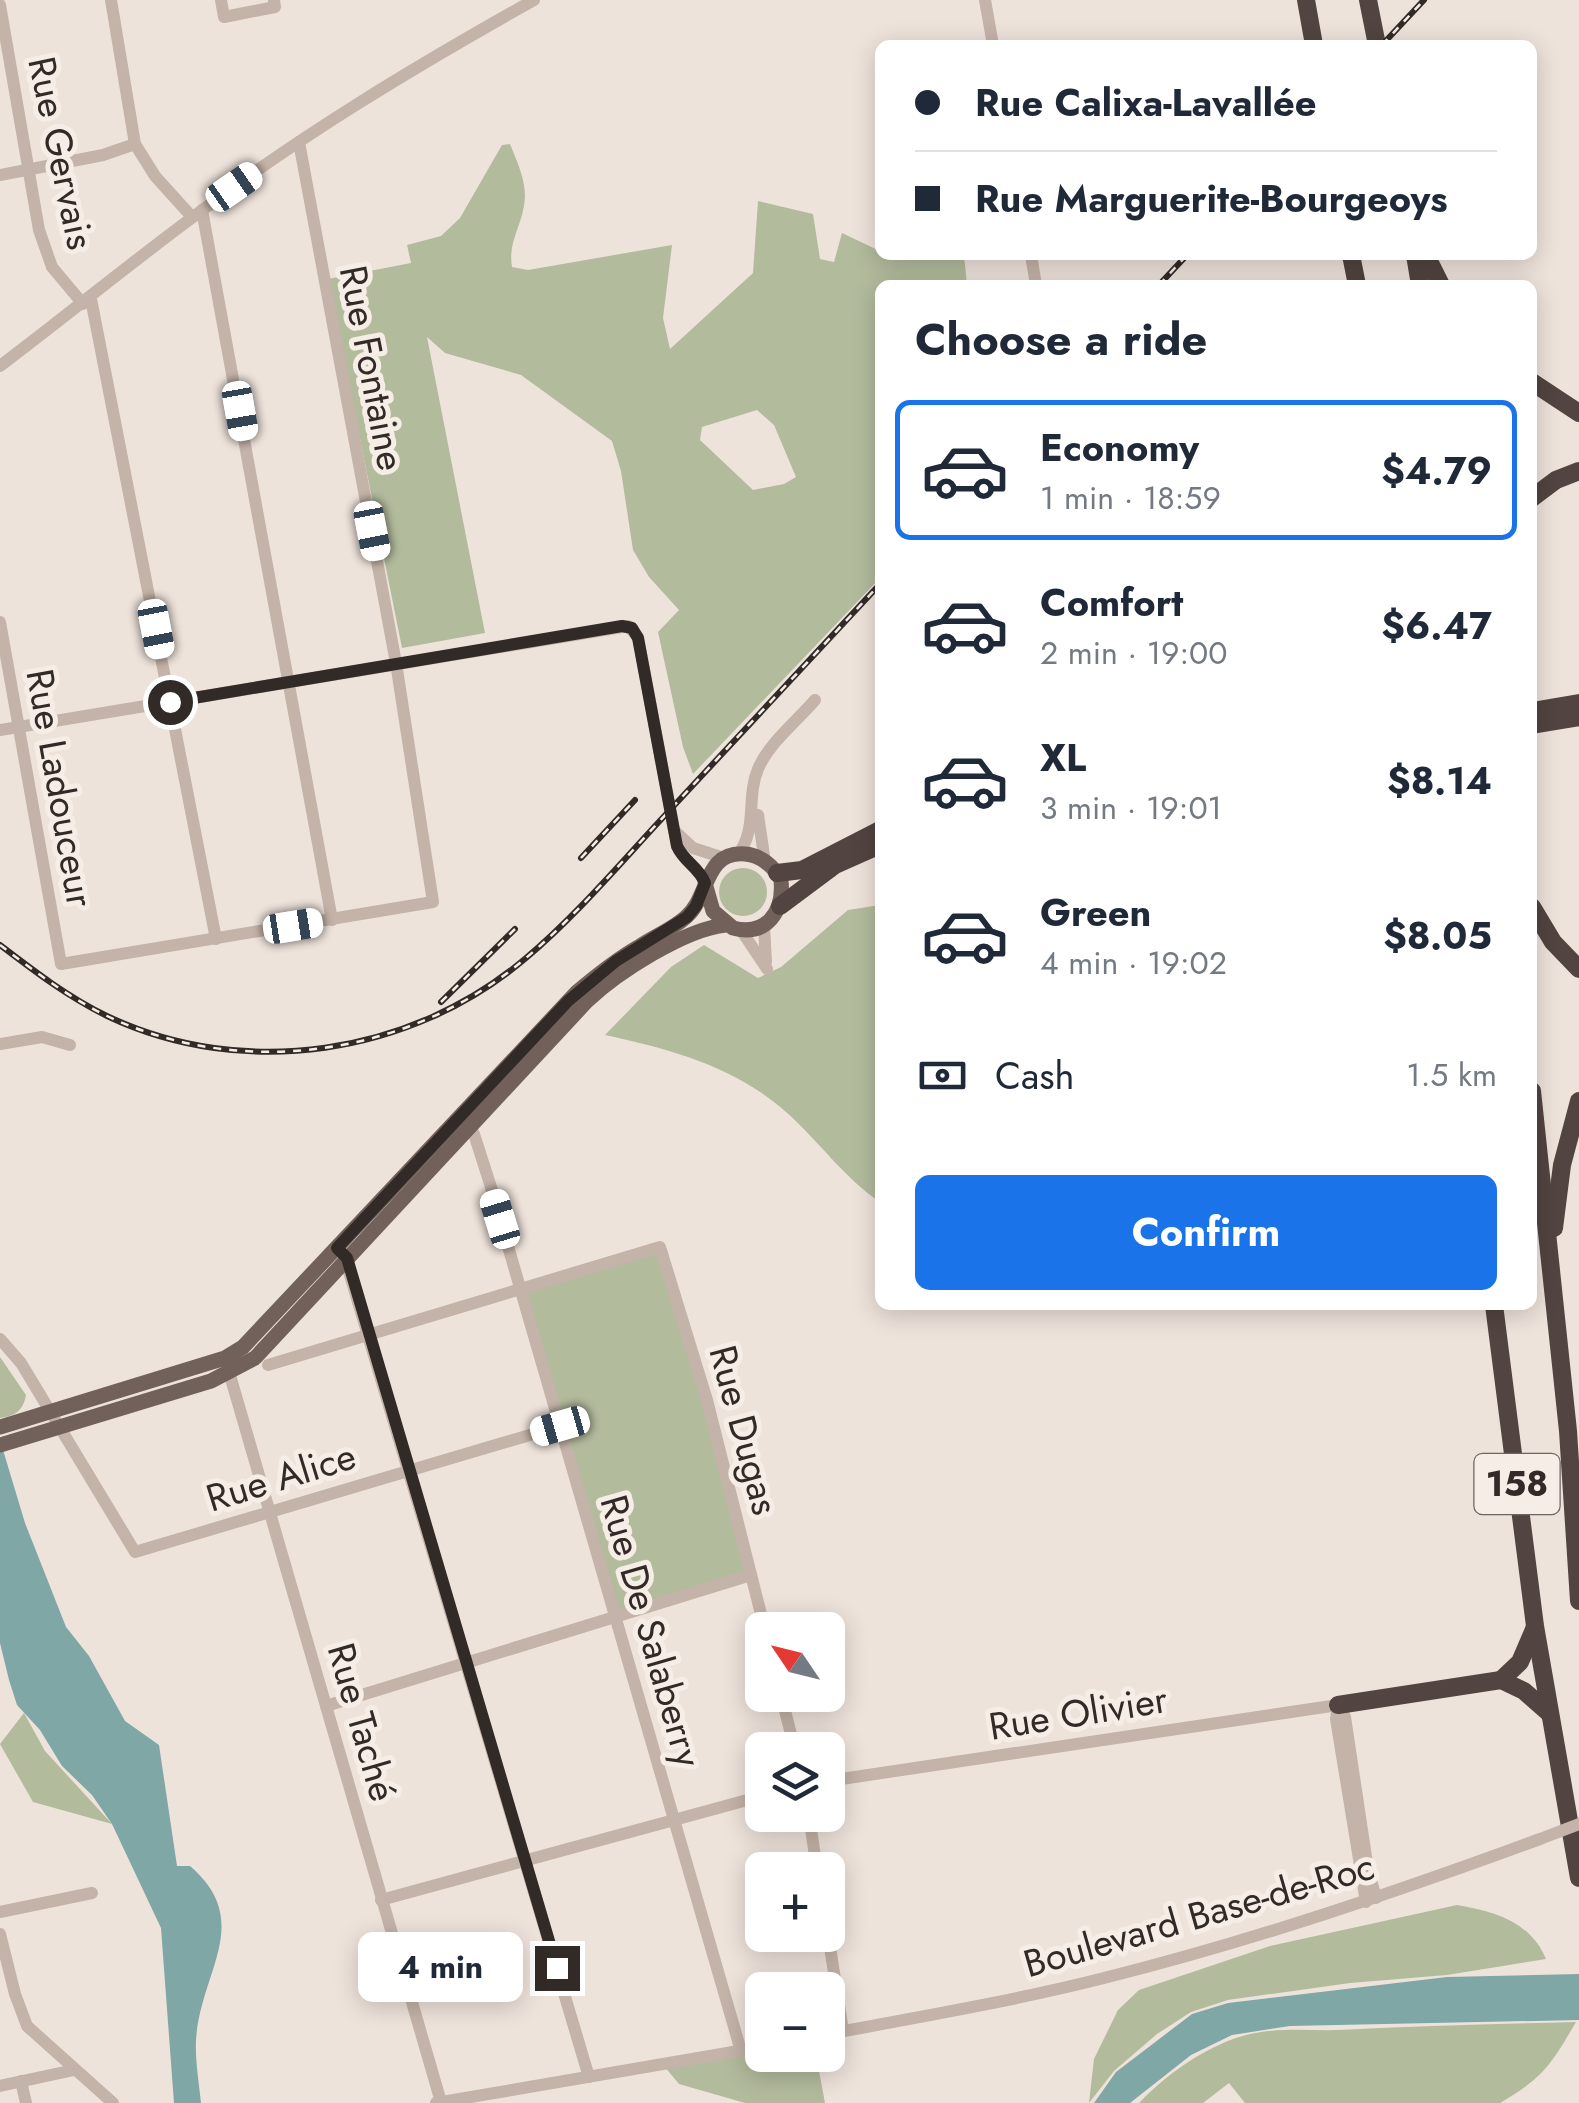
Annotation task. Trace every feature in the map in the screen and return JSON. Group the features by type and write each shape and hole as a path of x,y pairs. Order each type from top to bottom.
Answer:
{"highway":[{"path":"1306,0 1313,40"},
{"path":"1368,0 1376,40"},
{"path":"1537,385 1579,413"},
{"path":"1537,494 1556,480 1579,471"},
{"path":"1537,724 1570,716 1579,700"},
{"path":"1537,712 1570,716"},
{"path":"771,867 802,870 875,833"},
{"path":"780,906 835,865 875,847"},
{"path":"1537,915 1553,942 1579,968"},
{"path":"1550,1259 1560,1173 1573,1138 1579,1101"},
{"name":"158","path":"1537,1138 1572,1474 1579,1601"},
{"name":"158","path":"1495,1310 1535,1626 1579,1878"},
{"path":"1572,1474 1579,1499"},
{"path":"1338,1705 1501,1680 1520,1662 1535,1626"},
{"path":"1501,1680 1529,1695 1550,1714"}],"main road":[{"path":"7,1434 50,1412 254,1358 342,1253 464,1122 577,992 616,961 691,913 712,868 731,856 750,854 771,867 782,880 780,906 764,926 698,930 609,982 464,1122"},
{"path":"705,883 713,911 734,927"},
{"path":"7,1434 60,1428 227,1366"}],"street":[{"path":"87,301 216,939 332,920 290,680 197,214 155,176 135,144 111,0"},
{"path":"220,0 224,17 275,8 274,0"},
{"path":"0,366 197,214 299,142 404,73 534,0"},
{"path":"985,0 992,40"},
{"name":"Rue Gervais","path":"0,5 39,230 52,267 87,301"},
{"name":"Rue Fontaine","path":"299,142 396,663 433,902 332,920"},
{"path":"0,175 103,155 135,144"},
{"name":"Rue Ladouceur","path":"0,622 61,964 216,939"},
{"path":"0,730 622,626 632,628 638,638 674,830 681,854 698,869 705,883"},
{"path":"674,830 692,848 731,856 750,831 750,802 756,774 815,700"},
{"path":"771,867 760,836 759,798 777,743"},
{"path":"734,927 767,969 764,926"},
{"path":"0,1044 42,1037 70,1045"},
{"name":"Rue De Salaberry","path":"464,1122 484,1168 520,1288 741,2051"},
{"name":"Rue Dugas","path":"520,1288 660,1246 707,1400 760,1612"},
{"path":"342,1253 369,1332 588,2076"},
{"path":"268,1365 520,1288"},
{"path":"0,1339 21,1363 60,1428"},
{"name":"Rue Taché","path":"227,1366 438,2102"},
{"name":"Rue Alice","path":"60,1428 136,1552 560,1426"},
{"path":"326,1706 751,1575"},
{"path":"1338,1705 1336,1719 1371,1900"},
{"name":"Rue Olivier","path":"845,1778 1338,1705"},
{"path":"382,1900 745,1801"},
{"name":"Boulevard Base-de-Roc","path":"845,2031 1105,1978 1371,1900 1579,1824"},
{"path":"0,1912 92,1893"},
{"path":"0,1934 24,2021 113,2103"},
{"path":"438,2102 745,2050"},
{"path":"0,2086 74,2070"},
{"path":"21,2081 26,2103"}],"green space":[{"path":"510,144 525,190 512,267 528,270 672,245 663,318 670,349 753,273 758,201 813,214 820,259 834,262 842,233 875,249 875,260 964,260 966,280 875,280 875,583 693,774 683,747 658,632 679,610 649,577 633,550 621,471 612,441 521,375 445,353 427,337 485,633 402,648 328,279 411,263 407,245 441,236 460,218 502,145","holes":["757,410 774,425 796,477 784,484 753,490 700,440 702,427"]},
{"path":"743,868 760,875 767,892 760,909 743,916 726,909 719,892 726,875"},
{"path":"875,906 875,1198 786,1112 746,1083 678,1054 605,1035 671,967 704,945 758,978 781,967 848,910"},
{"path":"660,1247 751,1575 615,1617 520,1288"},
{"path":"0,1357 26,1395 18,1412 0,1418"},
{"path":"24,1713 45,1751 112,1824 33,1802 0,1744"},
{"path":"1457,1905 1510,1920 1531,1936 1546,1959 1447,1975 1350,1983 1228,2000 1191,2012 1157,2034 1114,2071 1089,2103 1094,2059 1118,2010 1139,1990 1270,1946"},
{"path":"1576,2022 1545,2069 1500,2103 1245,2103 1229,2083 1203,2103 1139,2103 1195,2058 1220,2044 1259,2032"},
{"path":"745,2052 745,2072 819,2072 825,2103 745,2103 679,2084 664,2066"}],"water":[{"path":"0,1440 25,1523 66,1627 89,1656 125,1721 159,1745 177,1866 190,1866 209,1887 219,1907 219,1948 196,2040 201,2103 174,2103 161,1928 112,1824 17,1705 9,1680 0,1643"},
{"path":"1579,1974 1579,2020 1290,2026 1232,2035 1191,2055 1130,2103 1094,2103 1116,2072 1192,2014 1228,2003 1447,1977"}],"railway":[{"path":"1387,40 1424,0"},
{"path":"1164,280 1182,260"},
{"path":"0,945 65,992 107,1016 160,1036 214,1048 270,1052 325,1048 379,1036 432,1017 481,991 564,923 875,589"},
{"path":"581,858 635,800"},
{"path":"441,1002 515,929"}],"route":[{"path":"170,702 622,626 632,628 638,638 677,846 705,883 696,906 683,920 627,953 577,992 337,1248 347,1258 557,1968"}]}
